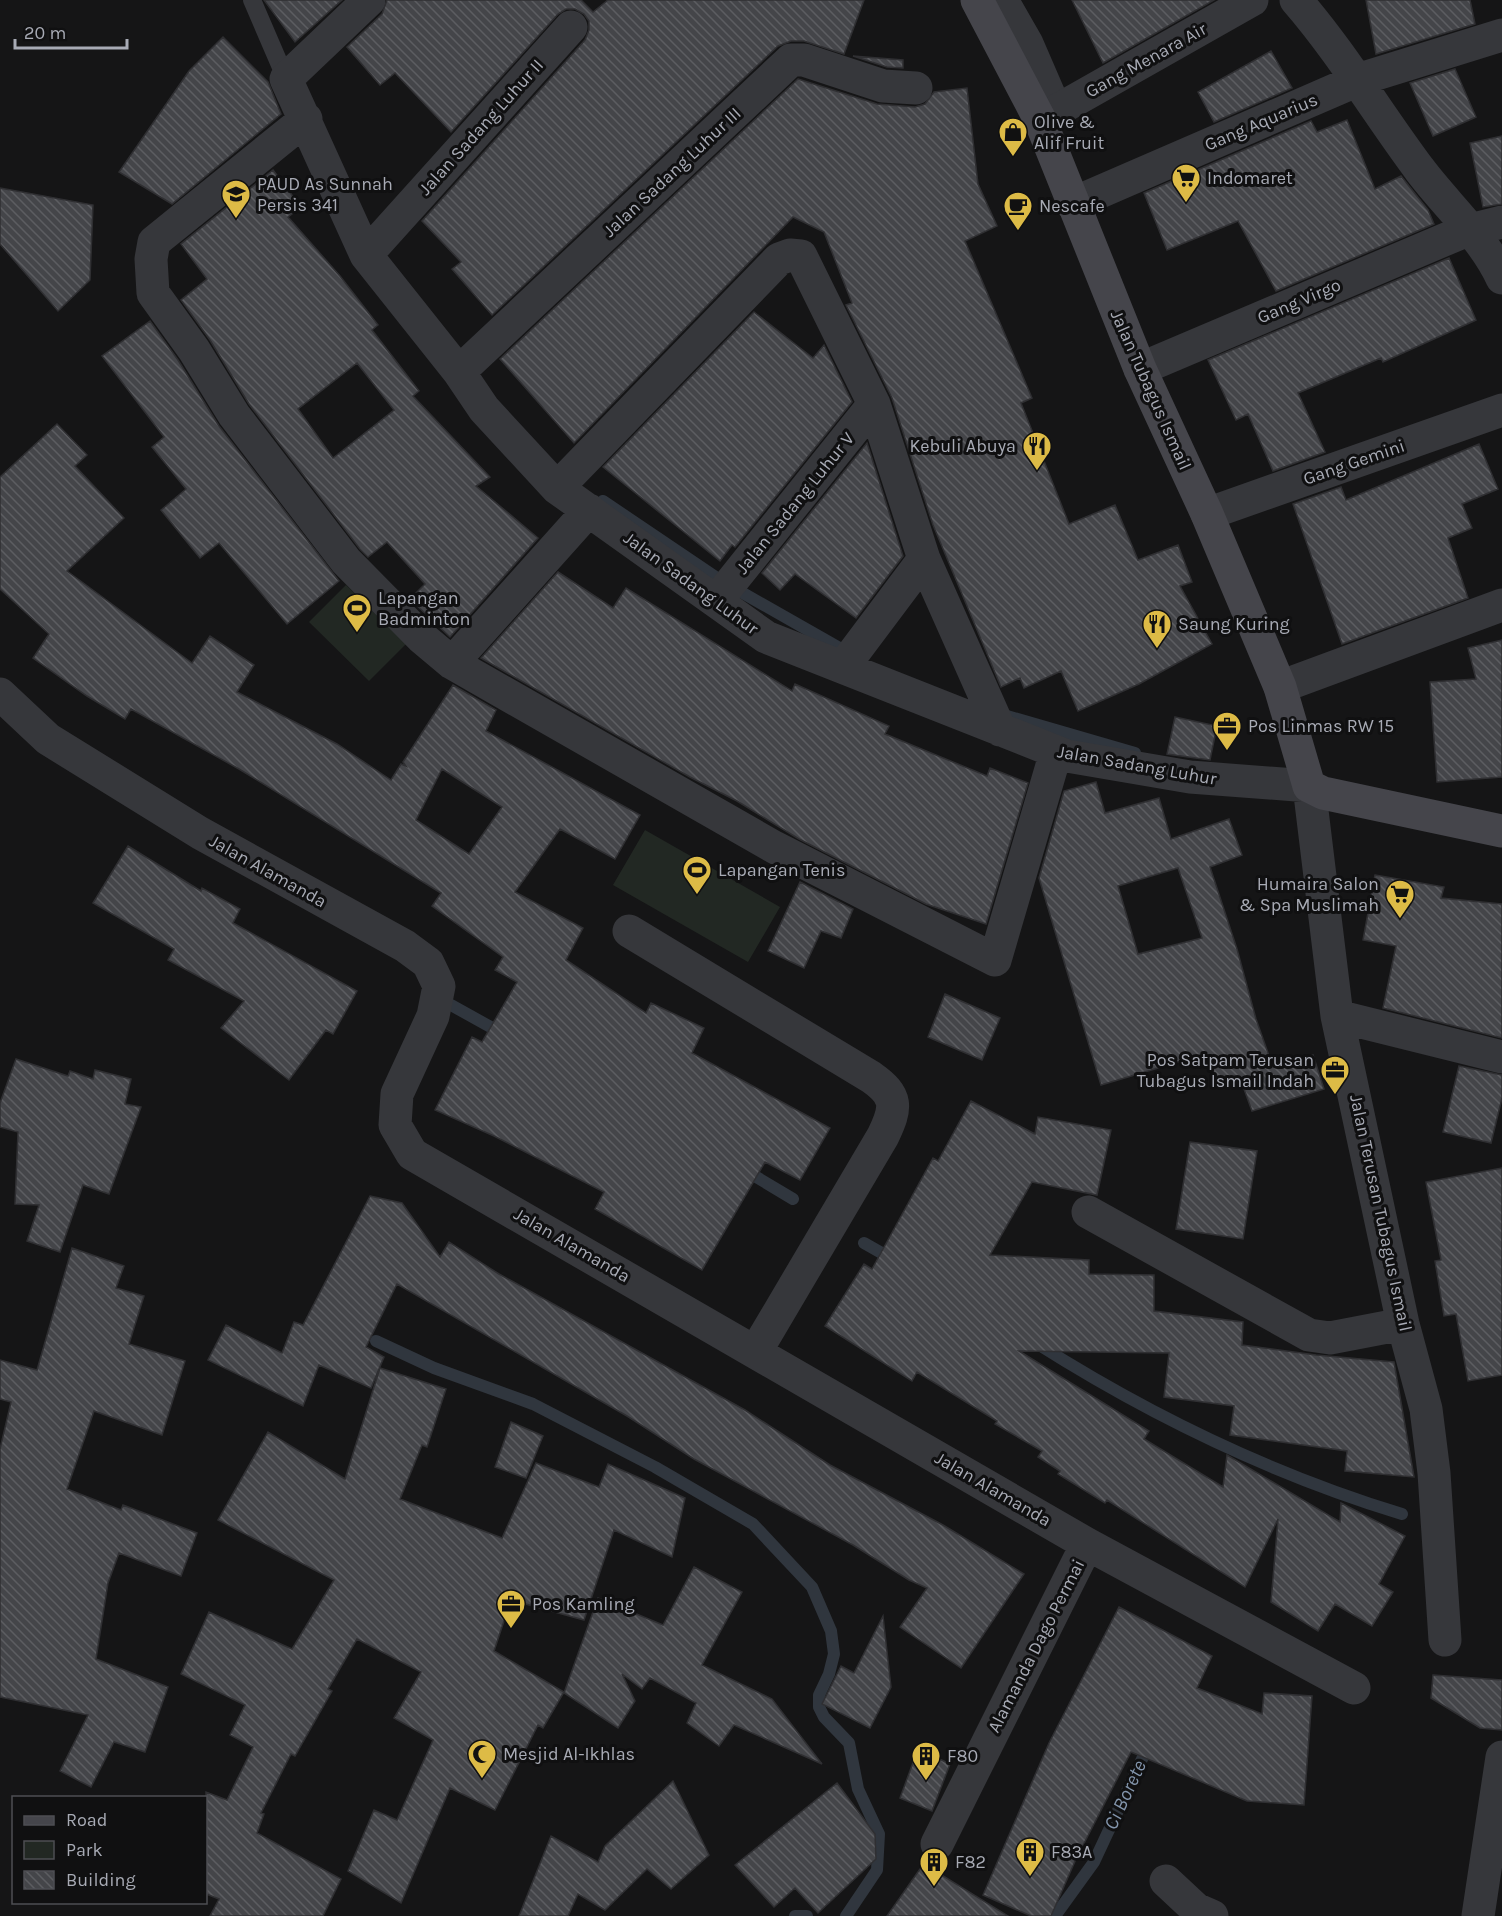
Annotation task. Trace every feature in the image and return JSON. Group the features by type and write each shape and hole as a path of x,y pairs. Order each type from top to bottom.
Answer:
{"main road":[{"name":"Jalan Tubagus Ismail","path":"977,0 1049,115 1072,204 1140,369 1207,514 1280,687 1309,786"},
{"path":"1309,786 1323,793 1502,831"}],"street":[{"path":"286,79 369,0"},
{"path":"1006,0 1030,42 1049,115"},
{"name":"Gang Menara Air","path":"1049,115 1252,0"},
{"path":"1296,0 1464,232 1492,258 1502,279"},
{"name":"Jalan Sadang Luhur II","path":"366,255 572,27"},
{"name":"Gang Aquarius","path":"1072,204 1354,81 1502,35"},
{"name":"Jalan Sadang Luhur III","path":"459,372 791,60 804,60 884,86 916,88"},
{"name":"Jalan Sadang Luhur","path":"286,79 306,118 366,255 459,372 484,409 557,488 766,637 1056,752 1190,777 1309,786"},
{"path":"306,118 154,242 151,259 153,293 194,350 234,415 346,561 422,637 452,663 774,847 995,960 1056,752"},
{"name":"Gang Virgo","path":"1140,369 1464,232 1502,222"},
{"path":"557,488 779,259 789,255 801,256 874,404 924,559 1000,730"},
{"name":"Jalan Sadang Luhur V","path":"716,602 874,404"},
{"name":"Gang Gemini","path":"1207,514 1502,410"},
{"path":"452,663 589,510"},
{"path":"843,667 924,559"},
{"path":"1280,687 1502,605"},
{"name":"Jalan Alamanda","path":"0,694 48,739 200,833 405,945 428,963 439,986 433,1016 397,1094 395,1125 412,1154 1087,1544 1354,1688"},
{"name":"Jalan Terusan Tubagus Ismail","path":"1309,786 1337,1016 1403,1324 1414,1357 1428,1419 1434,1473 1445,1640"},
{"path":"629,931 871,1077 888,1089 894,1101 892,1118 883,1136 756,1351"},
{"path":"1337,1016 1502,1057"},
{"path":"1088,1212 1309,1335 1330,1338 1403,1324"},
{"name":"Alamanda Dago Permai","path":"937,1844 1087,1544"},
{"path":"1478,1916 1502,1757"},
{"path":"1166,1881 1196,1908 1212,1916"}],"lane":[{"path":"252,0 286,79"}],"green space":[{"name":"Lapangan Badminton","path":"346,585 406,644 369,681 309,622"},
{"name":"Lapangan Tenis","path":"645,830 780,907 748,962 613,885"}],"building":[{"path":"264,0 342,0 295,42"},
{"path":"387,0 581,0 593,12 608,0 864,0 844,54 804,41 791,41 778,46 492,315 452,269 461,262 422,221 585,40 589,30 589,21 584,14 575,9 566,9 558,14 451,132 395,73 380,85 347,47 382,14"},
{"path":"1072,0 1214,0 1103,63"},
{"path":"1366,0 1470,0 1475,24 1376,54"},
{"path":"223,37 268,82 281,114 172,204 119,172 189,71"},
{"path":"1271,51 1292,88 1214,122 1198,92"},
{"path":"853,56 903,60 903,68 887,67"},
{"path":"1455,69 1476,117 1433,136 1410,83"},
{"path":"798,79 877,104 915,107 925,104 934,92 967,88 978,184 997,226 965,241 1032,398 1021,403 1069,524 1115,505 1138,560 1178,545 1192,582 1180,586 1212,644 1139,684 1078,711 1061,671 1024,688 1020,678 1001,687 933,525 892,398 846,305 852,303 824,232 793,217 574,443 500,359"},
{"path":"1347,120 1375,189 1401,176 1428,210 1434,224 1276,291 1238,221 1167,250 1144,193 1311,121 1317,132"},
{"path":"1502,136 1502,204 1483,207 1470,143"},
{"path":"273,170 301,207 288,217 340,276 378,325 372,330 419,391 413,396 490,477 476,486 538,538 450,637 410,599 425,584 387,542 368,557 360,549 249,404 210,340 181,300 207,279 181,244","holes":["357,363 394,410 333,458 298,409"]},
{"path":"0,188 93,205 90,280 58,311 0,244"},
{"path":"1449,258 1476,320 1383,362 1381,358 1298,393 1325,452 1273,471 1248,414 1236,420 1208,360"},
{"path":"754,312 813,358 824,345 852,402 735,547 732,545 720,561 603,467"},
{"path":"150,321 178,360 219,426 339,581 287,624 219,543 200,558 161,510 186,489 152,447 164,437 102,356"},
{"path":"57,424 87,455 75,466 124,518 67,571 192,663 210,636 254,665 237,692 337,744 391,780 401,764 406,766 403,762 453,685 496,710 486,731 640,815 615,859 560,829 515,892 583,928 566,960 646,1013 651,1003 704,1028 692,1053 830,1128 800,1180 765,1162 702,1270 595,1209 604,1192 494,1136 435,1110 472,1037 482,1042 517,982 495,970 503,957 432,906 441,893 239,769 131,709 125,719 87,696 33,658 49,634 0,589 0,477","holes":["442,769 502,807 469,854 416,820"]},
{"path":"867,443 903,556 856,618 795,574 780,590 762,573"},
{"path":"1479,444 1498,489 1462,504 1472,528 1448,538 1468,598 1342,644 1293,504 1341,487 1346,500"},
{"path":"558,572 613,608 626,588 792,691 795,684 889,726 885,734 987,776 990,768 1028,783 986,924 926,904 799,839 737,801 690,777 481,658"},
{"path":"1502,640 1502,777 1437,782 1430,682 1476,679 1468,648"},
{"path":"1175,717 1217,726 1210,760 1167,754"},
{"path":"1096,782 1105,813 1159,798 1171,839 1229,819 1242,855 1210,867 1237,949 1256,1019 1273,1067 1313,1055 1324,1089 1252,1111 1240,1078 1216,1084 1205,1054 1101,1085 1039,878 1064,791","holes":["1178,868 1202,938 1138,954 1118,886"]},
{"path":"128,846 201,891 202,888 240,909 233,923 357,991 333,1034 326,1030 289,1080 221,1028 244,1001 168,960 174,949 93,903"},
{"path":"1375,875 1444,887 1441,898 1502,904 1502,1038 1383,1008 1396,946 1363,940"},
{"path":"800,882 853,909 841,938 821,931 804,968 768,951"},
{"path":"945,994 1000,1018 982,1060 928,1037"},
{"path":"16,1059 68,1076 70,1071 93,1079 95,1070 131,1079 125,1104 141,1107 109,1194 83,1185 60,1252 27,1241 39,1205 15,1204 18,1132 0,1127 0,1103"},
{"path":"1459,1066 1502,1075 1502,1098 1491,1143 1443,1132"},
{"path":"971,1101 1035,1134 1038,1117 1111,1130 1097,1195 1032,1182 990,1255 1089,1260 1089,1274 1154,1275 1154,1311 1243,1322 1242,1345 1394,1362 1414,1477 1345,1471 1347,1451 1230,1435 1234,1406 1164,1397 1169,1353 1019,1351 1149,1431 1144,1439 1223,1487 1227,1455 1340,1522 1341,1503 1405,1536 1379,1584 1393,1592 1372,1626 1335,1604 1318,1631 1271,1602 1278,1519 1245,1587 1107,1500 1105,1503 1058,1474 1060,1471 1038,1457 1042,1451 995,1424 997,1421 917,1372 912,1381 825,1326 864,1264 872,1269 933,1158 938,1161"},
{"path":"1190,1142 1257,1151 1243,1239 1176,1229"},
{"path":"1502,1168 1502,1375 1468,1381 1456,1314 1444,1316 1435,1261 1441,1260 1426,1182"},
{"path":"370,1196 402,1203 440,1257 449,1242 499,1274 745,1410 830,1465 943,1525 1024,1574 961,1668 900,1627 927,1588 694,1459 627,1416 397,1284 366,1347 384,1357 371,1388 319,1365 303,1406 208,1360 226,1325 282,1353 294,1322 303,1325"},
{"path":"72,1248 124,1266 116,1288 144,1296 129,1344 185,1361 162,1435 94,1411 67,1489 121,1510 123,1505 197,1533 181,1576 119,1553 108,1583 96,1659 168,1687 145,1752 114,1742 91,1787 60,1771 88,1715 0,1697 0,1449 11,1402 0,1399 0,1360 37,1370"},
{"path":"380,1368 446,1389 427,1447 422,1445 400,1499 502,1538 536,1463 599,1487 608,1464 685,1498 672,1557 614,1530 584,1620 511,1600 494,1651 564,1692 543,1728 538,1725 495,1810 450,1788 401,1903 348,1871 374,1810 397,1820 433,1740 394,1718 421,1672 357,1639 328,1689 332,1691 295,1756 291,1754 261,1813 264,1814 257,1833 341,1879 323,1916 210,1916 219,1899 207,1894 206,1792 227,1800 253,1747 230,1735 245,1705 181,1674 209,1612 292,1649 334,1580 218,1520 268,1432 345,1479"},
{"path":"511,1422 543,1436 526,1478 495,1467"},
{"path":"694,1567 742,1592 702,1665 772,1699 822,1764 734,1725 719,1746 687,1723 696,1703 650,1678 642,1689 622,1674 635,1701 618,1728 564,1693 598,1598 663,1625"},
{"path":"1119,1607 1212,1656 1197,1688 1262,1714 1264,1693 1312,1696 1304,1805 1247,1801 1131,1752 1076,1859 1051,1916 1031,1916 983,1895 1049,1743"},
{"path":"883,1616 891,1687 870,1728 822,1704 841,1666 854,1673"},
{"path":"1433,1675 1502,1680 1502,1730 1480,1728 1431,1698"},
{"name":"F80","path":"918,1749 950,1764 932,1811 900,1798"},
{"path":"673,1781 709,1855 671,1889 647,1869 605,1910 578,1894 568,1916 519,1916 551,1836 598,1862 605,1846"},
{"path":"837,1783 875,1834 876,1859 818,1913 795,1888 774,1907 735,1865"},
{"name":"F82","path":"920,1869 932,1869 1008,1916 887,1916"}],"waterway":[{"path":"603,501 717,578"},
{"path":"741,592 843,650"},
{"path":"1007,716 1135,753"},
{"path":"451,1005 505,1035"},
{"path":"743,1169 793,1199"},
{"path":"864,1243 894,1260"},
{"path":"376,1341 434,1368 533,1404 655,1467 753,1524 812,1587 831,1631 834,1654 829,1674 819,1695 819,1707 824,1717 849,1743 858,1789 879,1834 877,1870 846,1916"},
{"path":"1036,1343 1123,1395 1213,1441 1306,1481 1402,1514"},
{"name":"Ci Borete","path":"1055,1916 1094,1862 1150,1742"},
{"name":"Ci Borete","path":"795,1916 807,1916"}],"place":[{"name":"Olive & Alif Fruit","path":"1013,158"},
{"name":"Indomaret","path":"1186,204"},
{"name":"PAUD As Sunnah Persis 341","path":"236,220"},
{"name":"Nescafe","path":"1018,232"},
{"name":"Kebuli Abuya","path":"1037,472"},
{"name":"Lapangan Badminton","path":"357,634"},
{"name":"Saung Kuring","path":"1157,650"},
{"name":"Pos Linmas RW 15","path":"1227,752"},
{"name":"Lapangan Tenis","path":"697,896"},
{"name":"Humaira Salon & Spa Muslimah","path":"1400,920"},
{"name":"Pos Satpam Terusan Tubagus Ismail Indah","path":"1335,1096"},
{"name":"Pos Kamling","path":"511,1630"},
{"name":"Mesjid Al-Ikhlas","path":"482,1780"},
{"name":"F80","path":"926,1782"},
{"name":"F83A","path":"1030,1878"},
{"name":"F82","path":"934,1888"}]}
